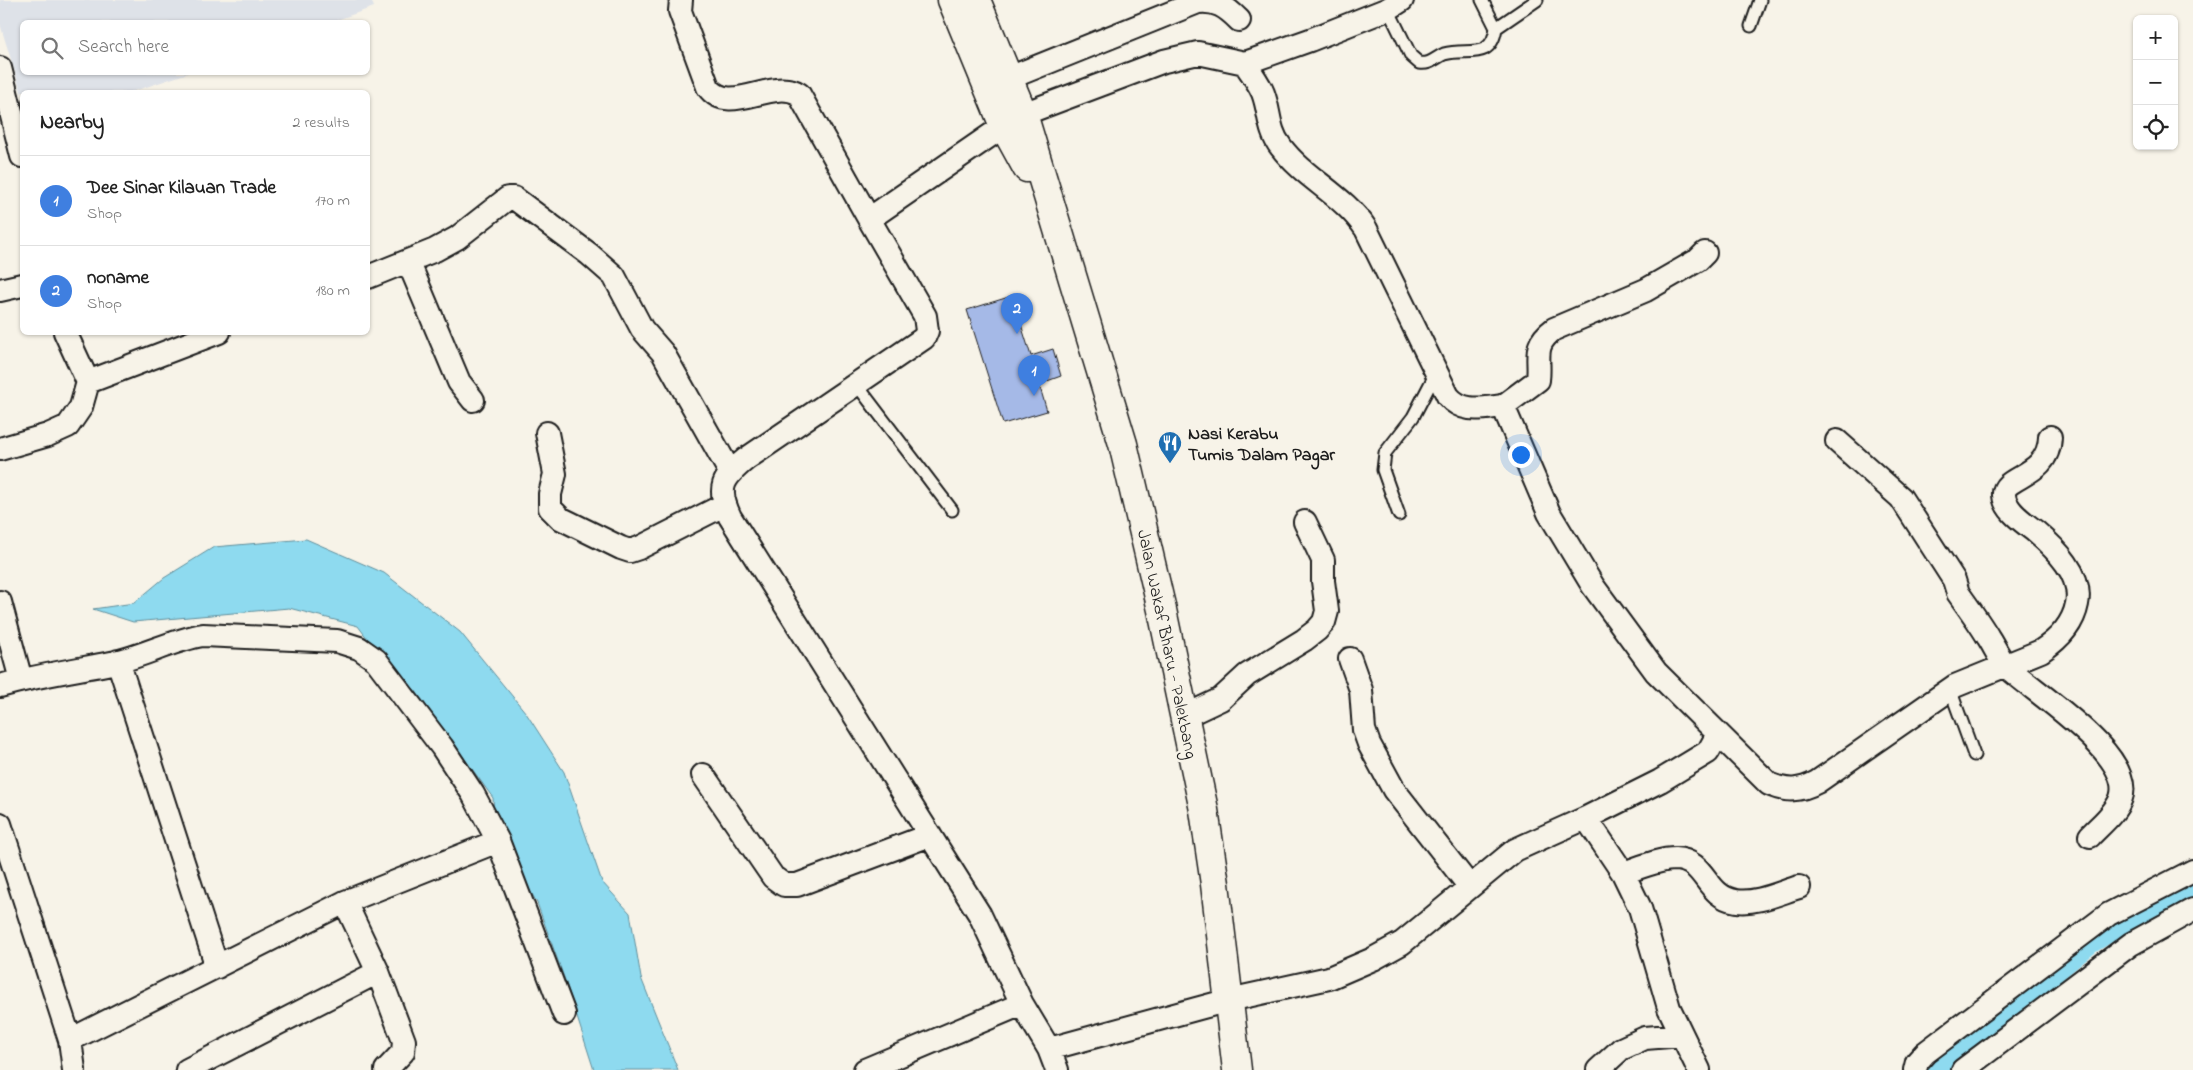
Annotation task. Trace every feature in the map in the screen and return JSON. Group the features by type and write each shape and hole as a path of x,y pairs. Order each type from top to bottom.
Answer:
{"main road":[{"name":"Jalan Wakaf Bharu - Palekbang","path":"952,0 1013,120 1058,227 1123,444 1162,610 1204,810 1215,884 1237,1070"},
{"name":"Jalan Wakaf Bharu - Palekbang","path":"976,0 1009,78 1013,120"}],"street":[{"path":"681,0 682,14 708,87 713,93 726,99 786,88 799,94 925,316 927,331 919,343 746,459 730,472 722,485 724,504 980,915 1022,1004 1049,1049 1057,1070"},
{"path":"1009,78 1198,2 1210,1 1225,6 1239,20"},
{"path":"869,219 1013,120 1164,61 1198,53 1245,63 1310,40 1395,4"},
{"path":"1245,63 1263,93 1272,131 1279,146 1300,170 1348,206 1366,229 1448,396 1459,406 1467,409 1503,406 1538,380 1538,351 1547,335 1554,329 1646,290 1698,260 1704,253"},
{"path":"0,68 6,111 20,150"},
{"path":"370,276 408,262 457,238 508,198 514,198 589,254 614,276 642,329 662,351 730,472"},
{"path":"408,262 460,382 473,400"},
{"path":"0,290 20,285"},
{"path":"0,449 68,426 81,407 88,382 66,335"},
{"path":"88,382 211,335"},
{"path":"1503,406 1549,513 1593,586 1656,672 1769,784 1787,790 1806,788 1817,782 1950,689 2041,651 2052,644 2069,625 2076,612 2079,596 2076,580 2067,564 2037,533 2019,518 2004,496 2004,491 2008,485 2038,467 2043,461 2050,448 2050,437"},
{"path":"547,432 555,474 550,494 550,508 560,518 621,548 630,551 639,548 724,504"},
{"path":"1837,441 1901,498 1954,580 1958,593 2005,665 2067,715 2102,747 2118,771 2122,796 2118,806 2090,836"},
{"path":"1183,717 1221,699 1247,675 1304,640 1324,622 1327,611 1323,581 1323,560 1305,522"},
{"path":"0,602 10,683 118,661 161,648 183,638 203,635 336,642 359,648 376,660 442,747 473,794 498,841 564,1014"},
{"path":"1350,659 1361,690 1364,730 1368,744 1394,790 1470,887"},
{"path":"118,661 217,967"},
{"path":"1049,1049 1229,1000 1328,978 1373,959 1402,943 1515,850 1586,818 1660,781 1708,752 1718,734"},
{"path":"703,775 773,877 784,885 797,885 930,835"},
{"path":"1586,818 1623,873 1640,908 1669,1008 1699,1070"},
{"path":"0,824 70,1040 74,1070"},
{"path":"70,1040 345,902 498,841"},
{"path":"1623,873 1660,861 1681,860 1694,864 1713,890 1722,897 1745,902 1799,887"},
{"path":"1915,1070 1917,1062 1925,1054 2108,914 2193,871"},
{"path":"345,902 378,972 404,1041 403,1052 386,1070"},
{"path":"1963,1070 2131,944 2193,910"},
{"path":"187,1070 378,972"},
{"path":"865,1070 1022,1004"},
{"path":"1598,1070 1621,1050 1645,1038 1682,1035"}],"lane":[{"path":"1395,4 1411,56 1419,63 1429,63 1443,55 1456,52 1473,53 1486,48 1494,41 1496,28 1482,0"},
{"path":"1496,28 1538,0"},
{"path":"1750,26 1760,0"},
{"path":"1398,516 1383,470 1385,453 1413,417 1437,371"},
{"path":"857,385 952,510"},
{"path":"1950,689 1974,755"}],"shaded area":[{"path":"0,0 371,0 374,7 337,20 20,20 20,75 182,75 137,90 20,90 0,24"}],"water":[{"path":"306,539 384,573 460,632 526,713 564,772 602,882 630,913 641,978 678,1070 594,1070 566,983 537,903 495,828 493,798 415,690 379,654 358,626 289,608 133,622 93,609 134,603 164,578 214,547"}],"building":[{"path":"1012,296 1031,356 1053,349 1061,376 1039,384 1047,411 1003,424 967,310"}],"waterway":[{"path":"1936,1070 2090,944 2140,913 2193,892"}],"place":[{"name":"noname","path":"1017,334"},
{"name":"Dee Sinar Kilauan Trade","path":"1034,396"},
{"name":"Nasi Kerabu Tumis Dalam Pagar","path":"1170,464"}]}
